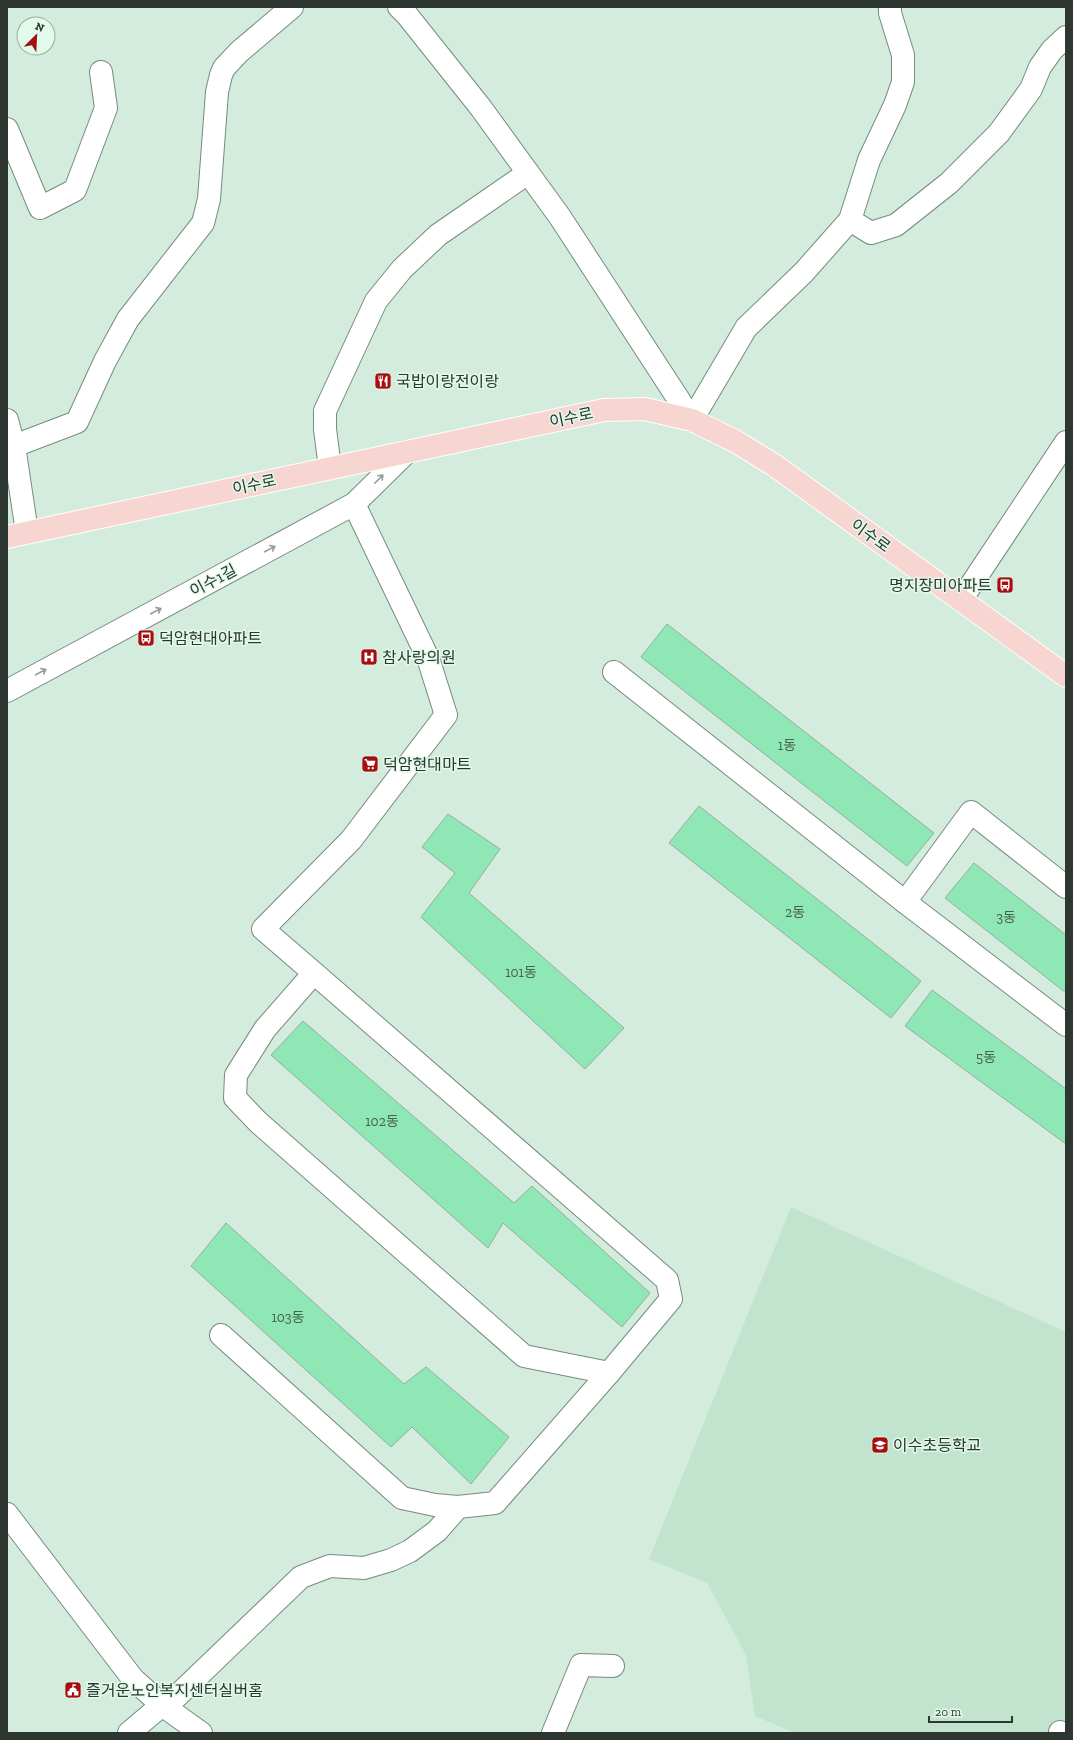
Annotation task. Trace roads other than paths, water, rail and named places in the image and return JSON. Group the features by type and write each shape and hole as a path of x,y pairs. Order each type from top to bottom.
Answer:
{"main road":[{"name":"이수로","path":"17,534 604,410 645,409 692,420 735,441 774,465 1066,676"}],"street":[{"path":"14,446 78,422 105,361 128,319 203,223 209,199 217,92 224,68 239,52 292,7"},
{"path":"399,7 481,108 560,217 692,420 746,328 804,272 850,220 869,160 895,105 903,82 903,55 890,14 890,7"},
{"path":"850,220 871,233 896,225 949,183 998,133 1031,89 1040,67 1052,50 1066,37"},
{"path":"7,129 40,208 75,190 106,108 101,72"},
{"path":"330,468 325,429 325,411 376,301 402,269 438,235 528,173"},
{"path":"7,420 14,446 17,534"},
{"path":"961,600 1066,442"},
{"name":"이수1길","path":"7,691 354,504 407,452"},
{"path":"221,1336 402,1498 435,1505 458,1507 495,1503 609,1373 671,1299 666,1280 263,929 351,840 446,715 428,658 354,504"},
{"path":"614,672 905,902 1066,1025"},
{"path":"905,902 971,812 1066,887"},
{"path":"314,973 265,1030 236,1075 235,1098 258,1122 524,1356 609,1373"},
{"path":"129,1733 162,1705 175,1698 301,1577 330,1566 364,1568 391,1560 410,1551 437,1531 458,1507"},
{"path":"7,1514 133,1679 162,1705 201,1733"},
{"path":"554,1733 581,1665 613,1666"}],"place":[{"name":"국밥이랑전이랑","path":"383,381"},
{"name":"명지장미아파트","path":"1005,585"},
{"name":"덕암현대아파트","path":"146,638"},
{"name":"참사랑의원","path":"369,657"},
{"name":"덕암현대마트","path":"370,764"},
{"name":"이수초등학교","path":"880,1445"},
{"name":"즐거운노인복지센터실버홈","path":"73,1690"}]}
